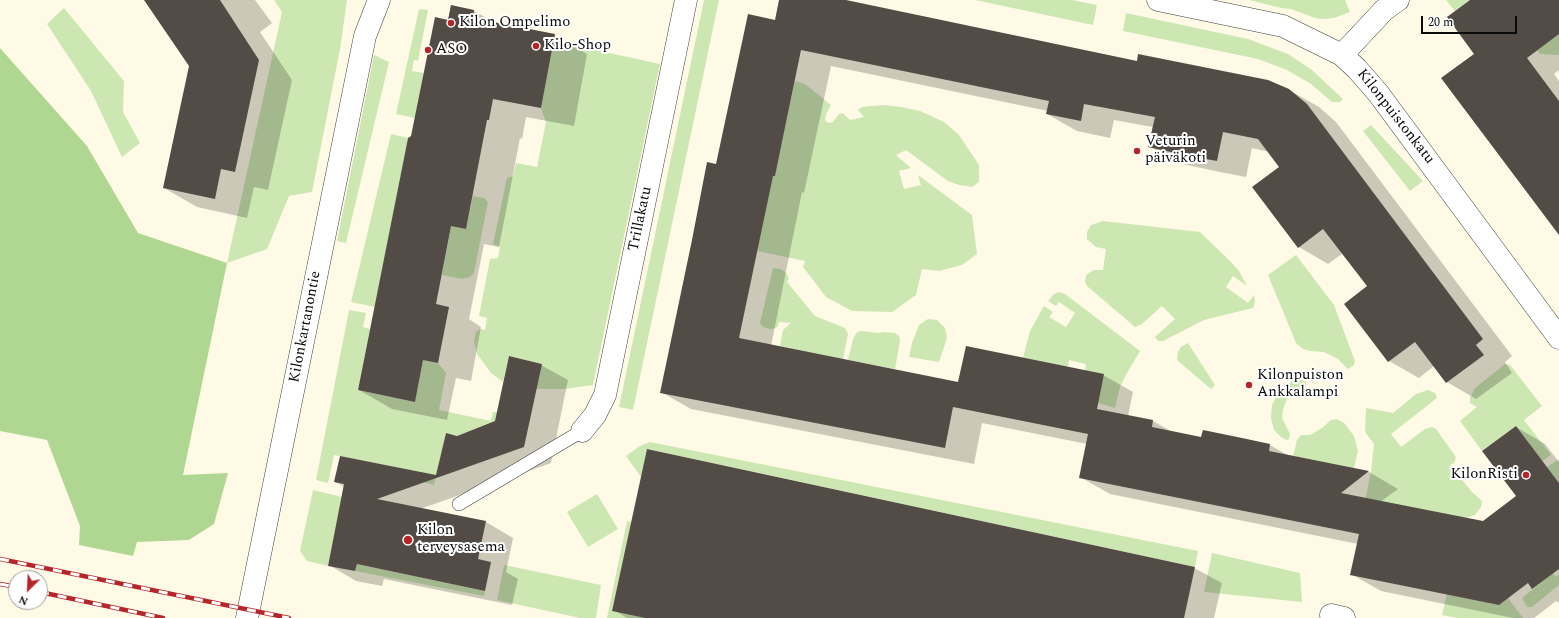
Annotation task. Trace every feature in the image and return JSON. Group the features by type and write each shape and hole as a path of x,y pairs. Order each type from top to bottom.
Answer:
{"street":[{"name":"Kilonkartanontie","path":"365,0 365,36"},
{"name":"Kilonkartanontie","path":"247,618 365,36 379,0"},
{"name":"Trillakatu","path":"582,431 595,415 605,395 686,0"},
{"name":"Kilonpuistonkatu","path":"1158,0 1283,26 1342,55 1357,69 1395,115 1559,338"},
{"path":"1342,55 1384,10 1398,0"}],"lane":[{"path":"459,504 582,431"}],"green space":[{"path":"274,0 347,0 340,49 312,192 289,196 267,249 227,263 282,12"},
{"path":"704,0 719,0 633,410 619,407"},
{"path":"975,0 1072,0 1097,5 1093,25"},
{"path":"1249,0 1345,0 1350,12 1334,18 1315,18 1291,9"},
{"path":"1446,0 1470,0 1455,11"},
{"path":"64,8 124,81 123,112 140,143 122,157 91,91 47,24"},
{"path":"419,9 428,10 418,61 414,60 412,71 424,73 415,118 396,114"},
{"path":"1126,13 1248,39 1288,54 1312,70 1343,99 1340,102 1332,102 1311,84 1287,70 1258,59 1123,31"},
{"path":"1559,34 1559,55 1540,54 1537,50"},
{"path":"554,41 660,64 593,385 564,389 536,389 542,364 509,356 503,382 491,373 477,354 474,341 476,332 480,329 485,330 487,318 479,316 490,259 498,258 500,247 493,244 507,178 513,176 516,163 537,167 546,122 541,108"},
{"path":"0,48 87,146 138,233 227,263 183,475 228,473 214,524 189,540 137,542 133,556 79,545 80,526 47,440 0,431"},
{"path":"374,55 389,62 346,243 337,241"},
{"path":"795,81 805,84 831,105 826,114 825,120 828,123 833,122 839,114 843,113 850,120 864,117 858,110 862,107 885,105 920,111 944,122 959,135 979,165 979,182 972,187 959,185 948,181 906,150 896,155 911,168 899,171 904,189 921,185 918,175 972,215 977,254 962,265 939,271 922,269 916,295 892,312 852,311 826,297 803,267 805,261 757,251 766,207 761,174 775,176"},
{"path":"1371,125 1423,181 1410,191 1363,131"},
{"path":"391,134 408,138 375,307 351,302"},
{"path":"473,196 484,198 488,202 474,273 470,277 462,279 442,275 451,226 466,229"},
{"path":"1103,221 1200,232 1239,271 1247,286 1233,276 1226,287 1248,303 1254,295 1255,302 1253,308 1204,320 1163,341 1158,341 1155,337 1175,319 1162,306 1142,324 1135,327 1087,286 1085,282 1086,275 1094,270 1103,270 1106,249 1096,247 1087,239 1087,232 1091,225"},
{"path":"1296,255 1334,305 1355,361 1354,365 1348,369 1338,359 1324,352 1303,349 1296,343 1268,275"},
{"path":"773,268 781,269 786,273 789,278 787,282 815,316 845,328 848,334 843,359 789,360 791,348 780,346 783,330 791,323 779,322 776,328 770,329 763,327 760,323"},
{"path":"1059,292 1065,294 1140,351 1120,387 1115,408 1098,403 1085,371 1086,364 1069,360 1068,367 1023,358 1030,331 1044,306 1053,312 1049,317 1066,327 1075,313 1059,302 1056,306 1048,301 1054,294"},
{"path":"349,310 366,313 363,327 370,329 358,390 415,402 423,360 438,363 446,373 439,410 491,421 493,412 501,412 500,419 457,436 446,433 434,485 419,481 421,472 334,455 328,483 316,480"},
{"path":"928,319 937,320 945,328 947,338 939,362 909,357 912,343 919,325"},
{"path":"857,332 895,333 899,336 900,341 895,369 848,360 853,339"},
{"path":"1188,343 1215,385 1211,389 1177,360 1178,352 1181,347"},
{"path":"1505,364 1510,365 1542,406 1524,420 1551,455 1542,461 1516,426 1482,451 1460,421 1477,407 1470,403 1470,398 1475,388"},
{"path":"1302,379 1306,382 1306,387 1304,390 1294,393 1287,399 1283,409 1282,418 1290,434 1289,439 1287,440 1282,438 1274,430 1271,418 1272,405 1278,393 1284,386 1294,380"},
{"path":"1428,390 1435,393 1437,398 1391,434 1401,447 1425,429 1432,427 1436,429 1456,457 1454,463 1450,465 1472,492 1482,501 1481,507 1475,515 1466,518 1362,515 1371,472 1374,444 1365,432 1366,408 1393,413 1416,394"},
{"path":"1337,419 1344,423 1354,436 1358,451 1354,468 1293,456 1297,440 1301,435 1310,435 1322,428 1331,420"},
{"path":"650,442 1198,551 1195,567 648,449 641,477 626,456 640,446"},
{"path":"1559,459 1559,483 1547,467"},
{"path":"313,490 342,497 328,566 307,561 300,551"},
{"path":"597,494 618,529 588,547 567,512"},
{"path":"627,521 632,522 612,611 645,618 607,618"},
{"path":"1212,553 1300,573 1302,602 1204,592"},
{"path":"357,564 485,591 484,596 355,571"},
{"path":"504,565 601,585 596,618 580,618 497,600"},
{"path":"1553,573 1556,577 1559,574 1559,585 1532,607 1527,607 1522,598"},
{"path":"1447,594 1499,605 1508,598 1523,618 1457,618 1442,615"}],"building":[{"path":"144,0 220,0 259,60 235,172 221,169 215,199 163,188 189,66"},
{"path":"779,0 846,0 1137,61 1138,54 1268,80 1289,89 1307,104 1483,339 1476,345 1484,355 1446,383 1415,342 1388,362 1344,304 1367,286 1323,229 1298,248 1252,187 1279,167 1258,139 1223,132 1217,161 1189,156 1148,147 1155,117 1084,104 1081,121 1046,114 1049,101 801,50 739,338 958,382 966,346 1104,374 1097,409 1153,420 1152,427 1201,437 1203,430 1270,444 1269,451 1369,471 1341,493 1483,521 1516,496 1482,451 1516,426 1559,483 1559,569 1532,589 1528,583 1499,605 1350,575 1359,534 1079,478 1088,434 953,407 945,448 660,393 707,162 716,164 748,14 775,20"},
{"path":"1470,0 1559,0 1559,34 1527,58 1559,101 1559,235 1441,78 1474,54 1447,17"},
{"path":"451,5 474,10 473,18 555,34 541,108 493,99 489,120 487,120 466,229 451,226 436,304 449,307 438,363 423,360 415,402 358,390 408,138 411,136 435,17 448,20"},
{"name":"Kilon terveysasema","path":"509,356 542,364 524,447 377,499 486,521 478,559 491,562 485,591 357,564 355,571 328,566 344,484 334,482 340,456 436,475 446,433 457,436 495,421"},
{"path":"647,449 1195,567 1184,618 645,618 612,611"}],"railway":[{"path":"0,559 289,618"},
{"path":"0,584 8,586"},
{"path":"48,594 163,618"}],"place":[{"name":"Kilon Ompelimo","path":"451,23"},
{"name":"Kilo-Shop","path":"536,46"},
{"name":"ASO","path":"428,50"},
{"name":"Veturin päiväkoti","path":"1137,151"},
{"name":"Kilonpuiston Ankkalampi","path":"1249,385"},
{"name":"KilonRisti","path":"1526,475"},
{"name":"Kilon terveysasema","path":"408,540"}]}
